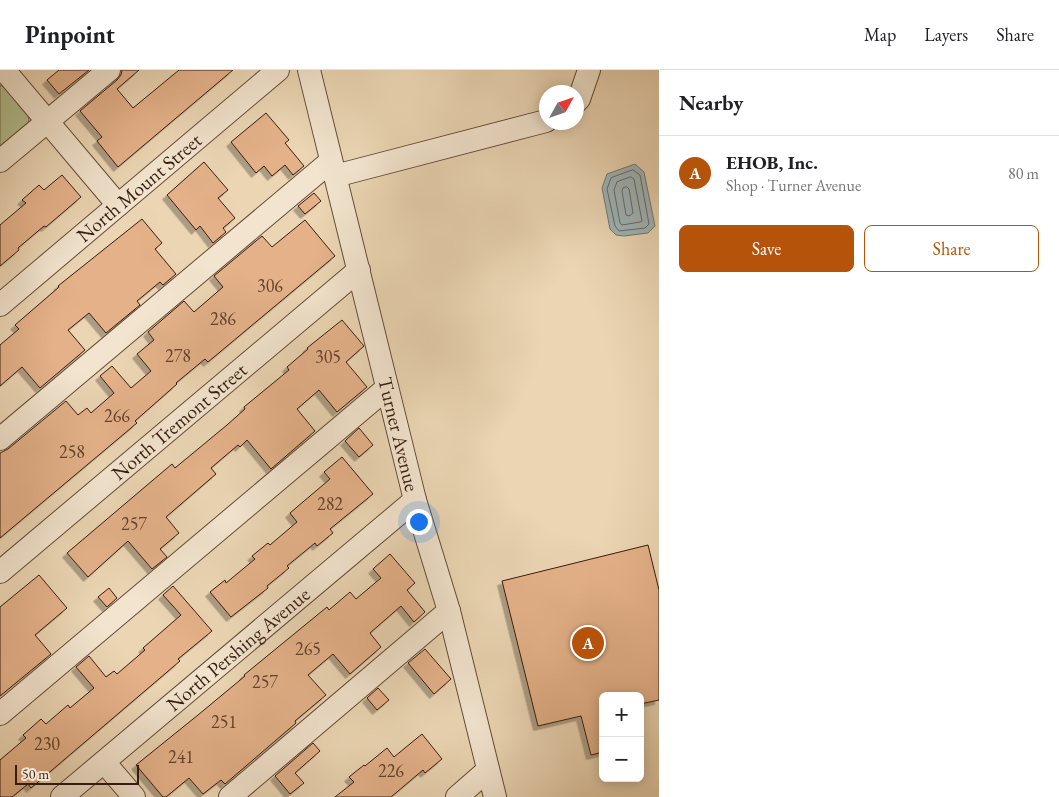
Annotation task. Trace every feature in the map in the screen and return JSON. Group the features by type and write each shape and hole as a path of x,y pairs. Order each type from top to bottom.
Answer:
{"street":[{"path":"2,70 48,121 118,205"},
{"path":"0,161 110,70"},
{"name":"North Mount Street","path":"0,304 278,70"},
{"name":"Turner Avenue","path":"309,70 415,500 449,611 495,797"},
{"path":"584,85 589,70"},
{"path":"0,439 333,168 539,123"},
{"name":"North Tremont Street","path":"0,572 359,270"},
{"path":"0,714 387,388"},
{"name":"North Pershing Avenue","path":"62,797 415,500"},
{"path":"230,797 449,611"},
{"path":"104,762 134,797"},
{"path":"457,797 488,770"}],"green space":[{"path":"0,85 4,87 28,116 29,120 27,125 0,148"}],"water":[{"path":"635,164 644,172 655,226 648,233 616,235 610,229 602,188 607,174"}],"building":[{"path":"59,70 89,70 59,94 47,80"},
{"path":"122,70 139,70 117,89 133,108 179,70 233,70 118,167 97,141 102,137 80,111 117,80"},
{"path":"266,113 289,140 285,143 304,166 293,175 285,165 272,176 264,166 256,173 231,142"},
{"path":"204,162 228,190 218,198 235,218 223,228 226,232 213,243 200,226 196,230 167,195"},
{"path":"62,175 81,197 18,248 19,250 0,266 0,225 26,203 22,200 39,185 44,190"},
{"path":"314,193 321,201 305,214 298,206"},
{"path":"142,219 162,243 155,249 176,274 163,285 160,282 137,301 140,305 106,333 89,313 68,330 85,350 40,388 22,367 0,386 0,345 19,329 15,325 58,286"},
{"path":"305,220 335,256 208,362 205,359 176,383 135,421 137,423 0,538 0,453 8,449 66,401 78,415 87,408 91,413 114,393 100,376 112,366 131,388 151,371 137,354 154,340 148,332 184,301 194,312 223,287 214,276 262,236 272,247"},
{"path":"342,320 364,346 346,362 367,387 337,412 319,390 297,409 315,431 271,469 247,440 240,447 238,445 211,468 216,474 166,517 179,533 160,549 167,557 152,569 128,541 88,577 67,553 172,464 175,468 227,425 245,409 244,407 289,370 287,367 307,348"},
{"path":"359,428 373,445 359,457 345,441"},
{"path":"342,457 373,494 330,529 333,533 317,546 315,543 287,566 289,568 267,586 268,588 231,617 210,592 225,580 226,583 255,559 252,556 268,543 270,545 297,522 290,513 330,479 324,472"},
{"path":"648,545 659,590 659,700 644,703 644,692 599,692 599,753 591,755 581,716 538,726 502,581"},
{"path":"390,554 415,583 407,590 425,612 414,622 401,606 370,633 381,647 350,674 333,654 308,675 326,695 225,784 221,780 203,794 189,778 166,797 163,797 136,765 327,607 329,610 350,592 356,599 381,578 373,569"},
{"path":"39,575 67,608 35,635 51,654 0,696 0,607"},
{"path":"173,586 212,631 178,659 180,661 31,788 28,784 12,797 0,797 0,760 26,738 23,735 41,719 46,724 68,705 70,708 94,688 76,667 89,656 106,677 114,671 117,674 181,615 163,595"},
{"path":"109,588 117,598 107,607 98,597"},
{"path":"425,649 451,679 434,694 408,663"},
{"path":"378,688 389,700 377,710 367,698"},
{"path":"422,734 442,759 425,773 423,770 391,797 335,797 354,782 349,777 387,748 394,757"},
{"path":"313,743 320,751 295,773 304,783 290,794 275,776"}],"place":[{"name":"EHOB, Inc.","path":"588,643"}]}
